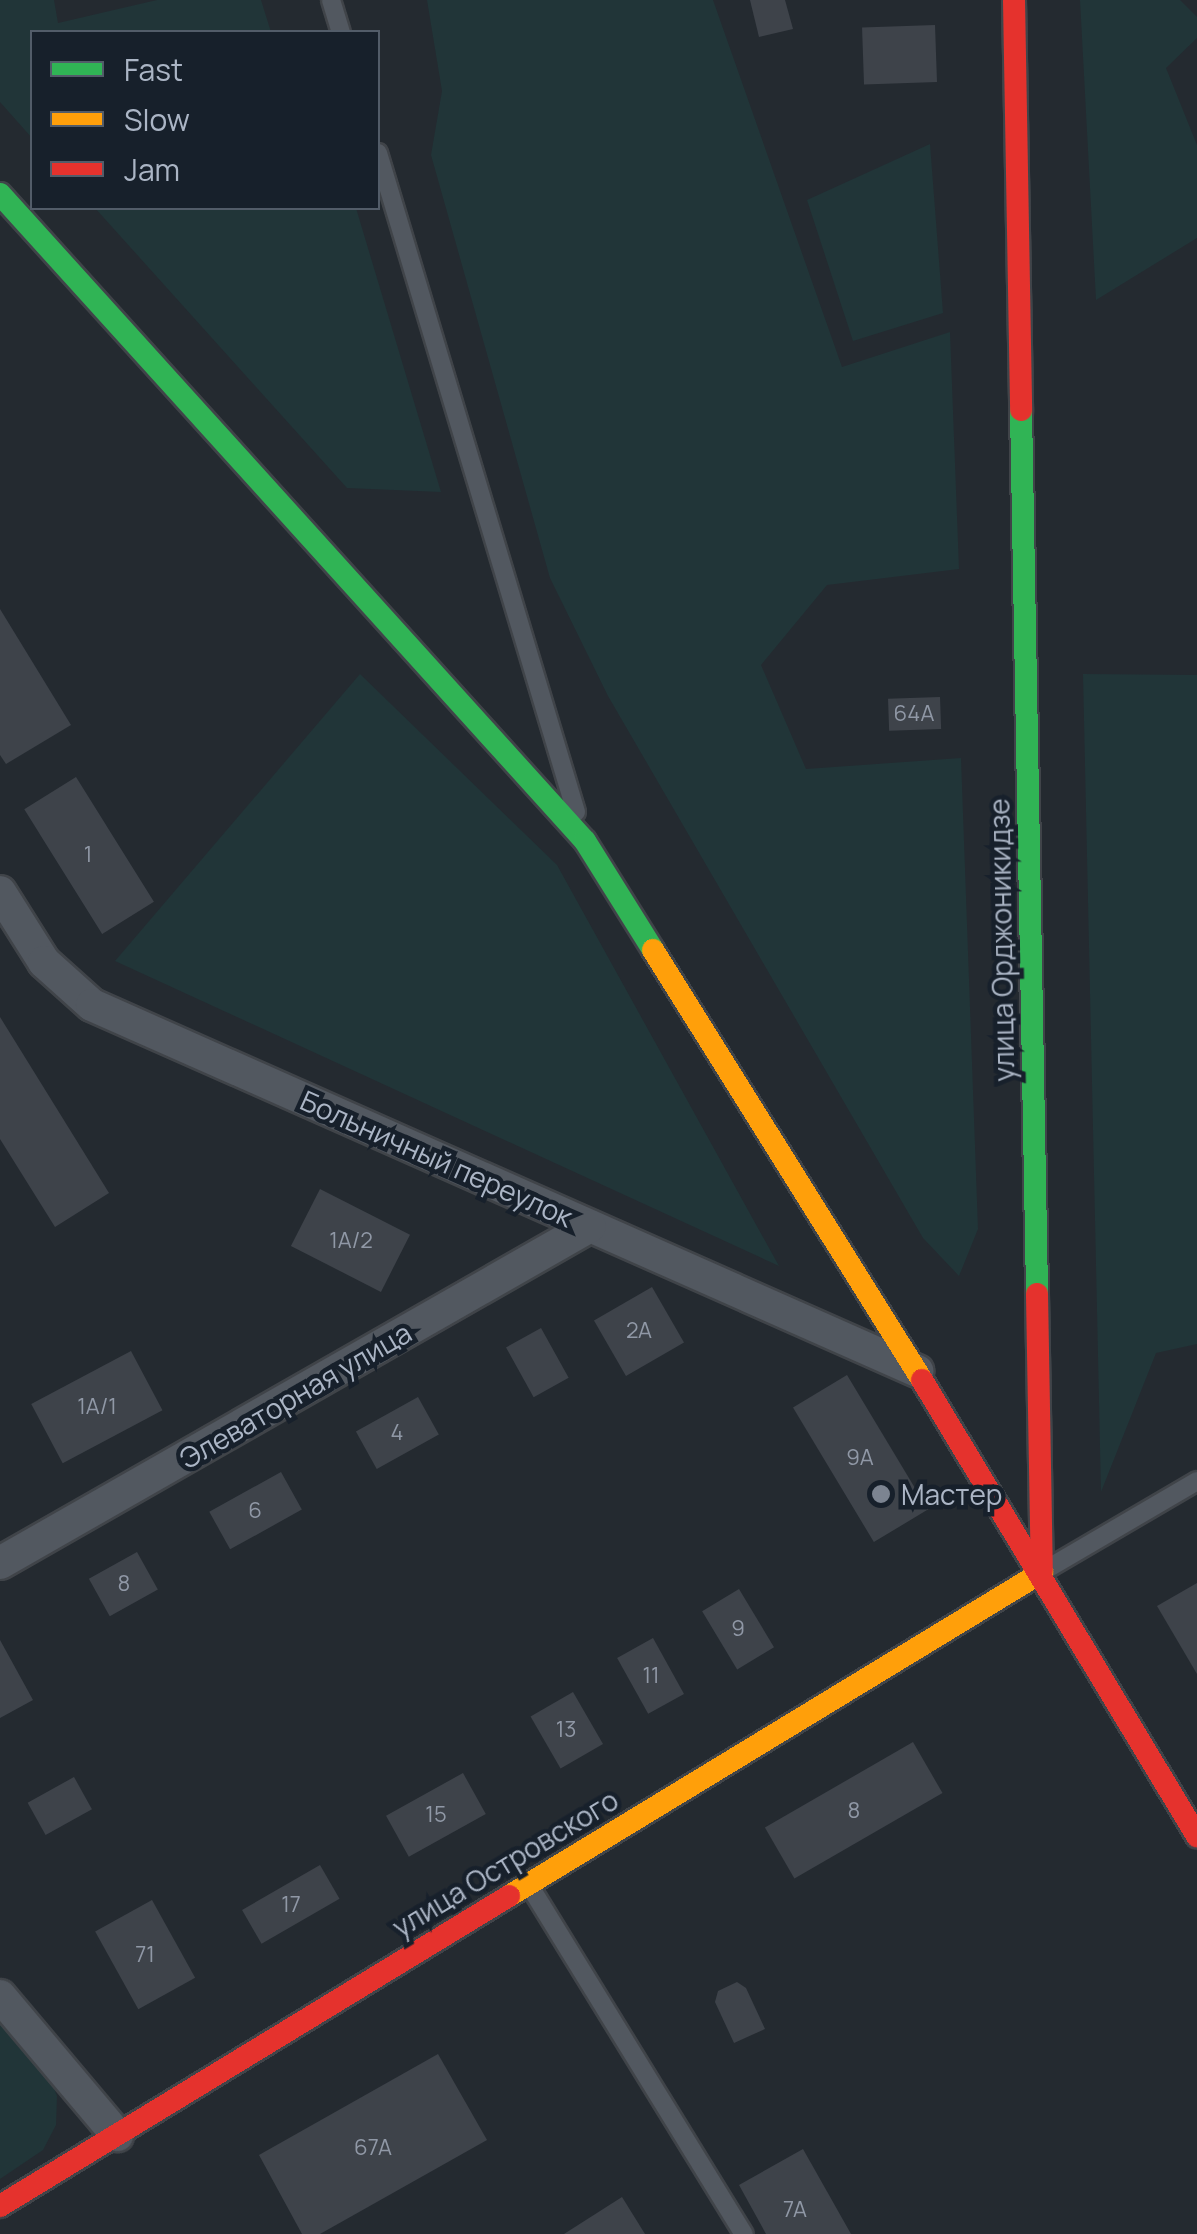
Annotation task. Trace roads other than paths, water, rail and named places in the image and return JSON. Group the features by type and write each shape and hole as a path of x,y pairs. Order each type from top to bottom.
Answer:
{"street":[{"name":"улица Орджоникидзе","path":"1014,0 1042,1572 1197,1836"},
{"path":"0,194 585,841 1042,1572"},
{"name":"Больничный переулок","path":"4,906 44,962 92,1005 917,1371"},
{"name":"Элеваторная улица","path":"0,1563 590,1226"},
{"name":"улица Островского","path":"0,2206 1042,1572"},
{"path":"0,1996 118,2134"}],"lane":[{"path":"331,0 340,30"},
{"path":"380,160 585,841"},
{"path":"1042,1572 1197,1481"},
{"path":"529,1884 744,2234"}],"place":[{"name":"Мастер","path":"881,1494"}]}
